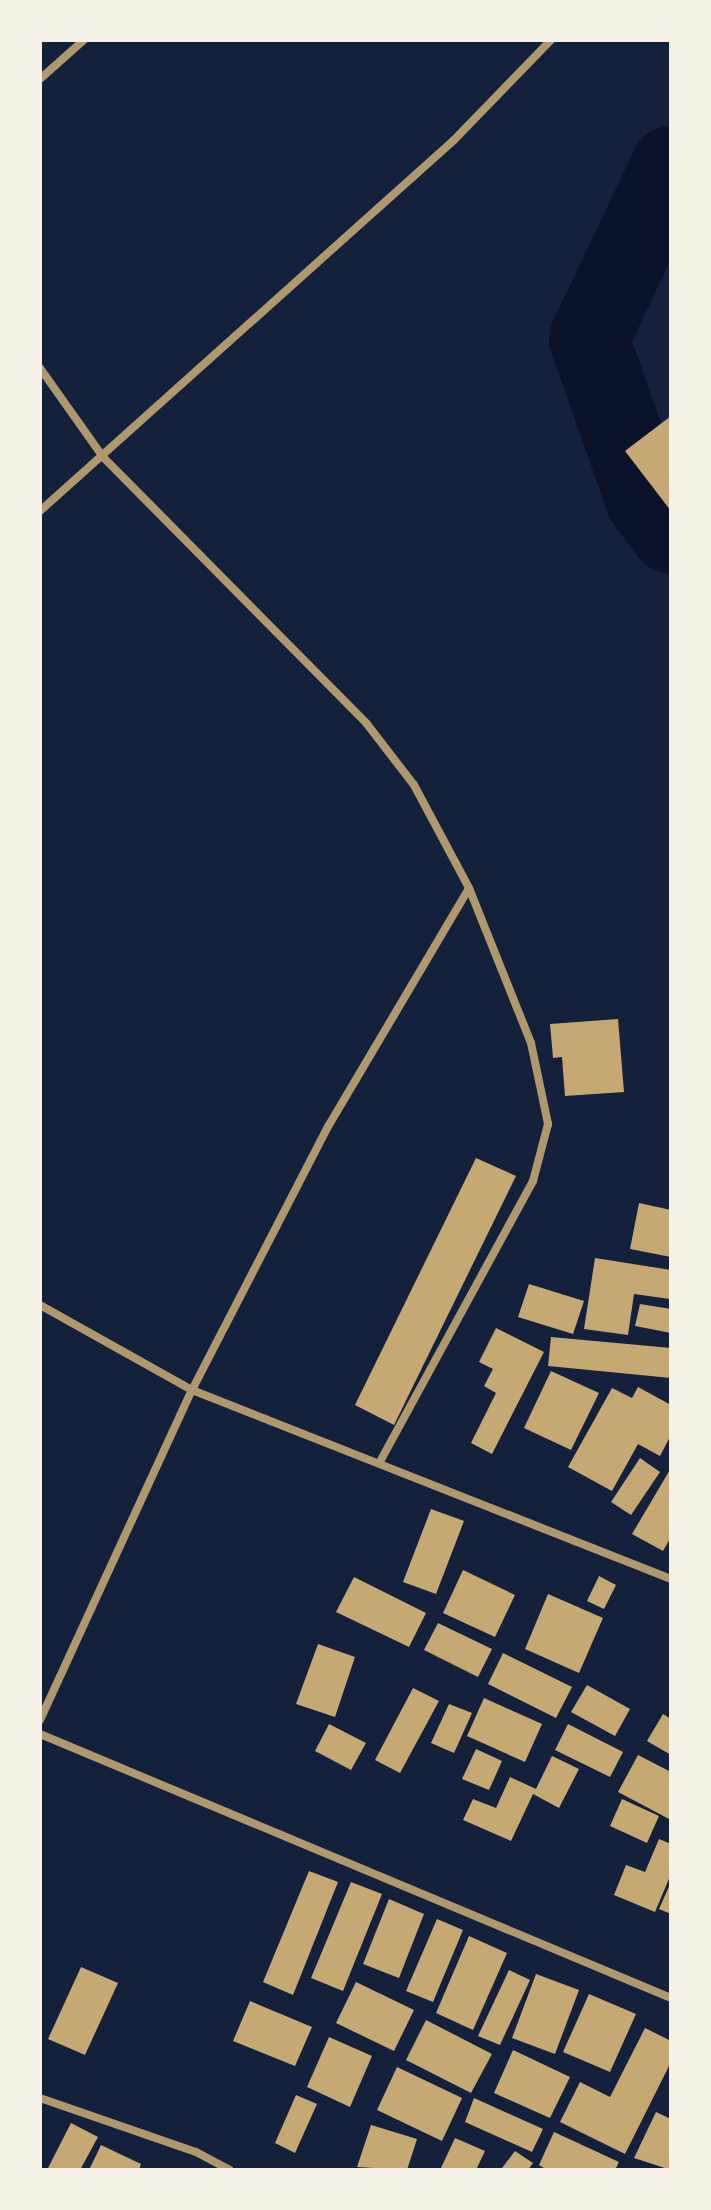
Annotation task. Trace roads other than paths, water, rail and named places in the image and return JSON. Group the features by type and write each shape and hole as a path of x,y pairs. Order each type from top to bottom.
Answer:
{"street":[{"path":"40,79 84,40"},
{"path":"40,511 454,140 551,40"},
{"path":"40,368 103,457 367,724 414,785 469,888 531,1043 548,1124 533,1181 379,1463"},
{"path":"40,1720 192,1390 329,1125 469,888"},
{"path":"40,1305 192,1390 671,1579"},
{"path":"40,1734 671,1998"},
{"path":"40,2098 196,2152 230,2170"}],"waterway":[{"path":"671,166 589,339 646,501 671,534"}]}
